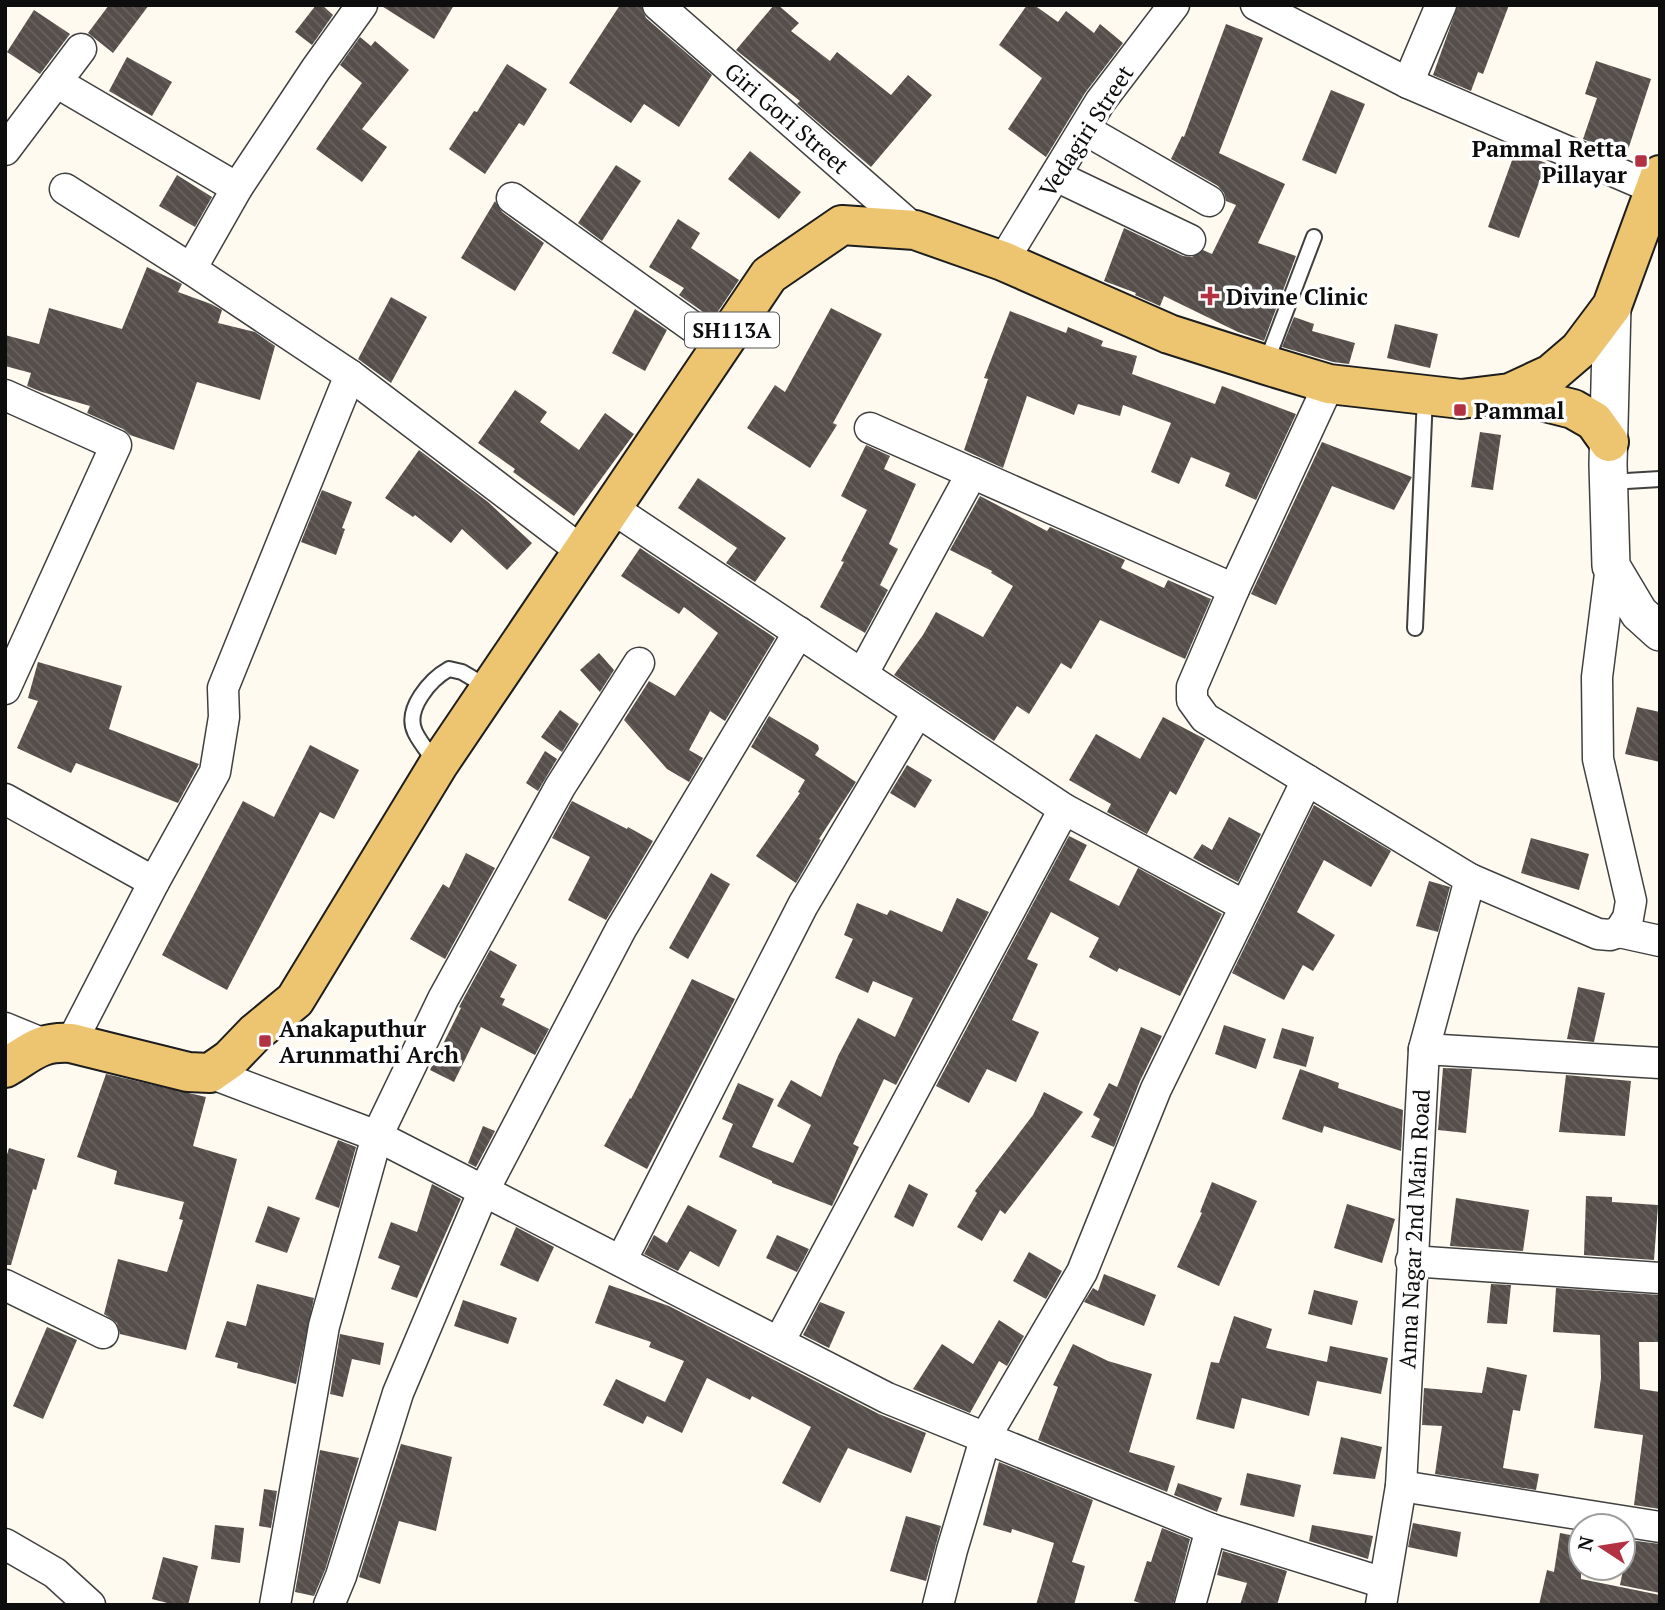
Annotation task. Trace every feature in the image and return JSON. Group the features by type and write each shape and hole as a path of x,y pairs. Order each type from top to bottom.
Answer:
{"main road":[{"name":"SH113A","path":"210,1073 230,1059 255,1033 295,1000 438,765 769,275 842,225 915,230 1003,261 1169,334 1329,384 1461,399 1510,393 1551,374 1579,350 1612,306 1657,182"},
{"path":"1510,393 1573,409 1594,421 1609,442"},
{"path":"5,1068 57,1043 188,1072 210,1073"}],"street":[{"path":"191,269 237,188 362,5"},
{"name":"Giri Gori Street","path":"659,5 915,230"},
{"name":"Vedagiri Street","path":"1003,261 1100,102 1174,5"},
{"path":"1256,5 1408,83 1657,182"},
{"path":"1408,83 1441,5"},
{"path":"5,150 81,49"},
{"path":"56,82 237,188"},
{"path":"1084,130 1209,201"},
{"path":"1056,176 1190,240"},
{"path":"65,190 191,269 350,375 583,552"},
{"path":"512,198 720,347"},
{"path":"1612,306 1609,442 1611,566 1597,677 1598,759 1631,901 1628,918 1619,932"},
{"path":"5,1028 57,1043 154,882 215,772 224,717 223,688 350,375"},
{"path":"1329,384 1234,589 1192,687 1192,700 1205,718 1470,879 1598,934 1619,932 1660,941"},
{"path":"5,395 116,445 5,689"},
{"path":"870,428 1234,589"},
{"path":"863,673 972,473"},
{"path":"612,508 1064,809 1245,906"},
{"path":"1611,566 1639,613 1660,632"},
{"path":"329,1605 341,1576 398,1393 484,1190 621,929 799,632"},
{"path":"275,1605 324,1326 377,1136 443,999 547,810 639,663"},
{"path":"621,1261 803,905 917,713"},
{"path":"938,1605 986,1436 1082,1272 1156,1089 1307,780"},
{"path":"5,799 154,882"},
{"path":"779,1342 1064,809"},
{"name":"Anna Nagar 2nd Main Road","path":"1383,1594 1401,1486 1424,1049 1470,879"},
{"path":"1424,1049 1660,1063"},
{"path":"210,1073 377,1136 887,1398 1211,1529 1383,1594"},
{"path":"1411,1261 1660,1278"},
{"path":"5,1285 103,1333"},
{"path":"1401,1486 1660,1527"},
{"path":"1189,1605 1211,1529"},
{"path":"5,1544 55,1573 90,1605"}],"lane":[{"path":"1266,365 1314,237"},
{"path":"1415,628 1425,395"},
{"path":"1609,482 1660,479"},
{"path":"438,765 414,731 413,719 425,690 437,676 449,669 462,671 490,688"}],"building":[{"path":"109,5 149,5 113,53 88,33"},
{"path":"316,5 322,5 333,15 312,45 295,32"},
{"path":"380,5 454,5 434,39"},
{"path":"620,5 641,5 646,18 712,75 679,127 644,104 631,123 569,83"},
{"path":"774,5 778,5 799,23 791,31 830,61 837,52 891,95 908,75 932,95 871,167 797,104 800,101 736,50"},
{"path":"1027,5 1034,5 1058,22 1066,11 1094,33 1100,24 1123,43 1085,93 1046,157 1008,129 1042,78 999,45"},
{"path":"1458,5 1509,5 1483,74 1478,72 1471,91 1433,75"},
{"path":"34,10 70,34 40,74 7,52"},
{"path":"1226,24 1263,38 1219,153 1285,184 1258,243 1296,256 1264,341 1238,332 1164,296 1160,306 1104,281 1124,228 1183,256 1192,257 1203,250 1212,254 1236,205 1226,201 1218,186 1171,159 1182,136 1184,137"},
{"path":"360,37 371,46 375,41 409,70 362,129 387,147 362,182 316,149 362,83 340,65"},
{"path":"127,57 172,82 152,116 109,91"},
{"path":"1596,61 1651,79 1626,156 1583,139 1597,98 1585,94"},
{"path":"507,64 547,89 524,126 519,123 485,174 449,149 474,111 477,112"},
{"path":"1331,90 1365,104 1336,174 1302,160"},
{"path":"750,151 801,192 779,219 728,179"},
{"path":"1515,152 1546,163 1519,238 1488,227"},
{"path":"616,165 641,181 602,241 578,223"},
{"path":"177,175 212,197 195,227 159,206"},
{"path":"495,201 502,212 544,243 515,291 461,258"},
{"path":"678,219 700,233 691,248 739,280 713,319 679,295 684,288 649,267"},
{"path":"147,267 182,284 178,292 222,310 218,323 255,332 275,346 260,400 197,382 174,450 130,435 123,429 87,413 90,406 27,386 31,373 5,366 5,335 39,344 49,308 122,329"},
{"path":"391,297 427,317 391,383 358,359"},
{"path":"831,308 882,334 833,423 837,425 810,468 747,428 775,385 785,392"},
{"path":"635,309 667,330 645,371 612,353"},
{"path":"1010,311 1066,333 1068,327 1103,341 1101,346 1137,356 1132,374 1215,404 1222,386 1296,414 1256,500 1225,486 1230,473 1191,457 1179,484 1151,472 1171,423 1123,405 1120,416 1078,404 1074,415 1027,396 1003,468 964,450 988,379 984,378"},
{"path":"1294,317 1314,324 1312,331 1355,343 1349,364 1282,347"},
{"path":"1395,324 1438,334 1430,368 1387,358"},
{"path":"515,390 547,412 540,422 579,450 605,413 634,434 574,516 478,443"},
{"path":"1480,432 1501,435 1493,490 1471,487"},
{"path":"1322,442 1412,477 1394,510 1332,486 1276,605 1251,594"},
{"path":"866,445 890,456 884,469 916,484 889,544 898,549 880,585 888,590 865,633 820,607 867,510 841,496"},
{"path":"419,450 488,502 532,543 507,570 462,529 451,543 415,515 413,517 385,498"},
{"path":"698,478 786,538 755,582 726,563 737,548 678,508"},
{"path":"322,490 352,502 336,555 301,542"},
{"path":"980,496 1047,531 1050,527 1125,560 1121,568 1164,588 1168,580 1211,599 1185,659 1100,620 1071,669 1061,663 1029,714 1017,706 994,741 894,675 936,612 983,637 1013,586 991,573 992,571 950,550"},
{"path":"640,548 775,638 725,721 710,711 689,750 703,758 689,782 667,769 624,720 649,681 675,696 718,633 684,607 679,614 621,576"},
{"path":"599,653 614,670 600,692 580,670"},
{"path":"38,662 122,686 109,729 199,764 178,803 76,763 71,773 17,748 38,701 28,698"},
{"path":"1637,707 1660,712 1660,762 1625,754"},
{"path":"560,710 579,724 562,752 541,737"},
{"path":"769,716 818,745 819,749 815,755 856,782 819,839 821,840 796,883 756,856 800,793 798,792 805,780 751,747"},
{"path":"1163,717 1205,739 1176,795 1170,791 1147,834 1107,812 1111,804 1069,780 1096,734 1140,759"},
{"path":"310,745 359,770 334,819 320,812 227,990 162,955 243,801 274,817"},
{"path":"545,751 557,759 538,791 526,783"},
{"path":"907,765 932,780 915,808 890,793"},
{"path":"572,801 653,841 606,920 568,900 590,857 552,838"},
{"path":"1314,805 1391,851 1371,887 1324,860 1297,912 1335,935 1313,971 1303,965 1284,1000 1232,973"},
{"path":"1229,817 1261,834 1238,882 1193,858 1202,844 1212,850"},
{"path":"1069,836 1087,845 1069,880 1119,906 1138,868 1222,914 1180,996 1119,968 1117,972 1089,957 1099,938 1051,912 1027,959 1038,964 1012,1020 1039,1032 1016,1082 987,1069 969,1103 936,1086"},
{"path":"1531,838 1589,854 1579,890 1521,873"},
{"path":"466,853 495,868 445,959 410,939 443,884 449,888"},
{"path":"711,873 730,884 688,959 669,948"},
{"path":"1429,881 1450,887 1438,932 1416,926"},
{"path":"957,898 989,912 896,1085 884,1079 853,1144 859,1147 832,1206 772,1183 719,1157 733,1124 722,1119 738,1083 774,1099 752,1147 793,1163 811,1125 777,1106 791,1080 821,1097 858,1018 895,1037 913,998 873,981 868,993 835,978 853,939 844,935 857,903 887,915 890,910 942,932"},
{"path":"490,950 517,965 500,997 505,999 502,1005 549,1029 535,1055 481,1027 454,1082 430,1070 461,1008 459,1007"},
{"path":"692,979 735,999 647,1169 604,1146"},
{"path":"1578,987 1605,993 1594,1042 1567,1039"},
{"path":"1224,1025 1266,1039 1256,1069 1215,1054"},
{"path":"1141,1027 1162,1036 1140,1081 1114,1147 1091,1137 1100,1119 1093,1115 1109,1083 1117,1087"},
{"path":"1282,1028 1314,1037 1306,1067 1273,1058"},
{"path":"1443,1068 1472,1069 1466,1133 1438,1130"},
{"path":"1300,1069 1339,1083 1338,1088 1403,1110 1401,1151 1324,1126 1322,1133 1282,1119"},
{"path":"106,1074 206,1097 193,1146 237,1159 186,1350 120,1334 117,1323 104,1314 118,1259 167,1272 183,1220 179,1219 184,1202 114,1184 117,1171 77,1157"},
{"path":"1566,1075 1631,1081 1625,1136 1559,1132"},
{"path":"1044,1092 1083,1112 1005,1214 1000,1210 982,1241 957,1227 977,1193 975,1191 1033,1115"},
{"path":"483,1126 495,1131 476,1167 468,1163"},
{"path":"338,1140 356,1147 339,1208 315,1199"},
{"path":"9,1148 45,1159 36,1190 33,1189 11,1265 5,1265 5,1161"},
{"path":"1212,1182 1257,1201 1219,1286 1177,1267 1202,1213 1200,1212"},
{"path":"432,1184 461,1199 417,1298 391,1289 400,1266 378,1258 391,1222 417,1232"},
{"path":"909,1184 928,1194 913,1227 894,1217"},
{"path":"1586,1196 1612,1197 1612,1202 1658,1205 1654,1260 1584,1255"},
{"path":"1456,1198 1529,1210 1523,1251 1450,1246"},
{"path":"1347,1204 1395,1219 1382,1263 1334,1248"},
{"path":"688,1205 737,1230 719,1267 690,1251 678,1271 644,1254 654,1235 667,1243"},
{"path":"268,1206 300,1218 287,1253 255,1242"},
{"path":"516,1227 554,1247 538,1282 500,1265"},
{"path":"777,1235 809,1249 797,1272 766,1258"},
{"path":"1029,1252 1062,1271 1046,1299 1013,1281"},
{"path":"1104,1274 1156,1295 1144,1326 1084,1302 1093,1288 1098,1291"},
{"path":"257,1284 314,1298 296,1384 237,1368 238,1363 215,1357 227,1321 246,1326"},
{"path":"1491,1284 1511,1285 1507,1324 1487,1323"},
{"path":"609,1285 669,1306 879,1414 926,1433 911,1473 848,1448 820,1503 782,1483 811,1427 752,1396 750,1400 707,1378 682,1433 647,1416 643,1424 603,1405 616,1379 665,1402 684,1361 649,1347 651,1342 595,1323"},
{"path":"1556,1288 1660,1295 1660,1342 1639,1342 1640,1389 1660,1392 1660,1509 1634,1505 1643,1435 1594,1428 1601,1378 1600,1335 1553,1332"},
{"path":"1314,1290 1358,1301 1352,1325 1308,1314"},
{"path":"463,1300 517,1318 508,1344 454,1326"},
{"path":"820,1302 845,1312 829,1348 803,1335"},
{"path":"1234,1316 1272,1329 1266,1348 1327,1362 1330,1346 1388,1358 1381,1394 1317,1381 1309,1416 1242,1398 1234,1429 1196,1419 1211,1362 1219,1363"},
{"path":"999,1320 1024,1336 1007,1366 999,1361 970,1413 913,1389 942,1344 973,1364"},
{"path":"47,1327 77,1340 43,1419 13,1406"},
{"path":"340,1334 384,1343 380,1365 352,1359 343,1397 330,1394"},
{"path":"1073,1344 1108,1361 1152,1374 1129,1452 1175,1466 1167,1492 1038,1440 1058,1387 1053,1385"},
{"path":"1487,1367 1527,1375 1520,1411 1513,1410 1503,1468 1539,1474 1536,1490 1435,1474 1442,1426 1422,1425 1424,1388 1482,1393"},
{"path":"1341,1437 1382,1447 1375,1479 1333,1474"},
{"path":"401,1444 452,1457 436,1531 399,1521 380,1584 359,1577"},
{"path":"320,1450 359,1458 325,1570 314,1596 295,1592"},
{"path":"999,1462 1093,1500 1072,1562 1085,1566 1074,1605 1036,1605 1054,1543 1012,1529 1011,1533 983,1525"},
{"path":"1247,1473 1301,1485 1294,1517 1240,1505"},
{"path":"1178,1483 1222,1498 1217,1512 1174,1495"},
{"path":"264,1489 277,1491 271,1528 259,1526"},
{"path":"906,1516 941,1526 926,1581 890,1571"},
{"path":"1413,1523 1461,1532 1457,1557 1408,1547"},
{"path":"215,1525 244,1528 240,1563 211,1559"},
{"path":"1312,1525 1373,1536 1368,1559 1309,1541"},
{"path":"1162,1528 1190,1539 1173,1605 1146,1605 1134,1601 1147,1561 1151,1562"},
{"path":"1560,1533 1567,1534 1567,1582 1596,1582 1660,1595 1659,1605 1539,1605 1547,1570 1554,1572"},
{"path":"1637,1541 1660,1544 1660,1593 1620,1585 1621,1582 1637,1582"},
{"path":"1223,1551 1287,1571 1277,1605 1240,1605 1247,1583 1217,1575"},
{"path":"163,1557 198,1566 188,1605 175,1605 152,1599"}],"place":[{"name":"Pammal Retta Pillayar","path":"1641,161"},
{"name":"Divine Clinic","path":"1210,296"},
{"name":"Pammal","path":"1460,410"},
{"name":"Anakaputhur Arunmathi Arch","path":"265,1041"}]}
